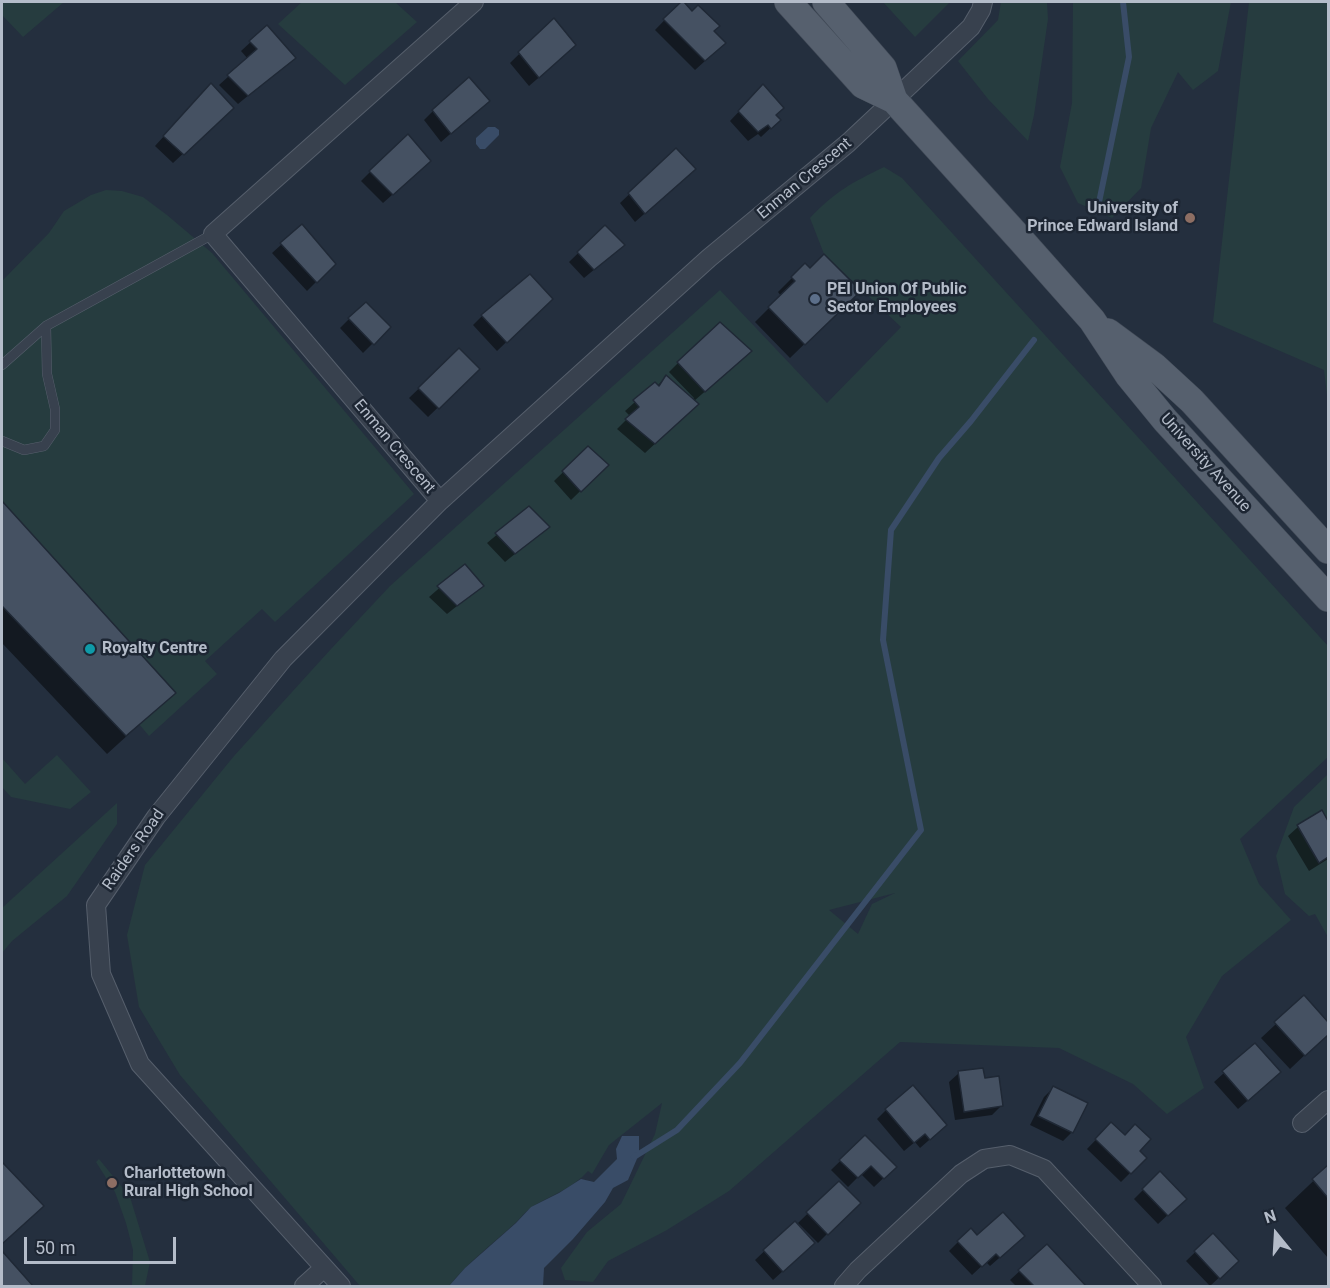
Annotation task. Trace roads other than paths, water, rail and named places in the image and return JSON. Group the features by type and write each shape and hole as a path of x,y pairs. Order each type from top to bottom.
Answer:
{"main road":[{"name":"University Avenue","path":"788,2 863,85 903,92"},
{"name":"University Avenue","path":"826,2 1092,320 1129,375 1165,420 1329,598"},
{"name":"University Avenue","path":"1092,320 1154,366 1192,400 1329,550"}],"street":[{"path":"213,234 474,2"},
{"name":"Enman Crescent","path":"213,234 440,501 709,258 848,143 971,27 983,2"},
{"name":"Raiders Road","path":"324,1268 140,1064 101,974 96,905 156,816 284,659 440,501"},
{"path":"1302,1123 1329,1100"},
{"path":"844,1287 858,1270 961,1174 984,1159 1010,1155 1044,1169 1152,1287"},
{"path":"304,1287 324,1268 341,1287"}],"lane":[{"path":"2,365 46,326 213,234"},
{"path":"2,441 24,450 44,446 55,430 55,409 47,374 46,326"}],"water":[{"path":"488,127 495,127 499,130 499,135 485,149 480,149 476,144 476,138"},
{"path":"622,1136 639,1136 639,1154 628,1180 613,1188 605,1202 544,1268 543,1286 449,1286 465,1268 531,1207 581,1179 594,1182 617,1159 616,1149"}],"waterway":[{"path":"1097,212 1129,57 1123,2"},
{"path":"634,1157 677,1130 740,1063 921,830 883,640 891,530 939,458 1034,340"}],"place":[{"name":"University of Prince Edward Island","path":"1190,218"},
{"name":"PEI Union Of Public Sector Employees","path":"815,299"},
{"name":"Royalty Centre","path":"90,649"},
{"name":"Charlottetown Rural High School","path":"112,1183"}]}
